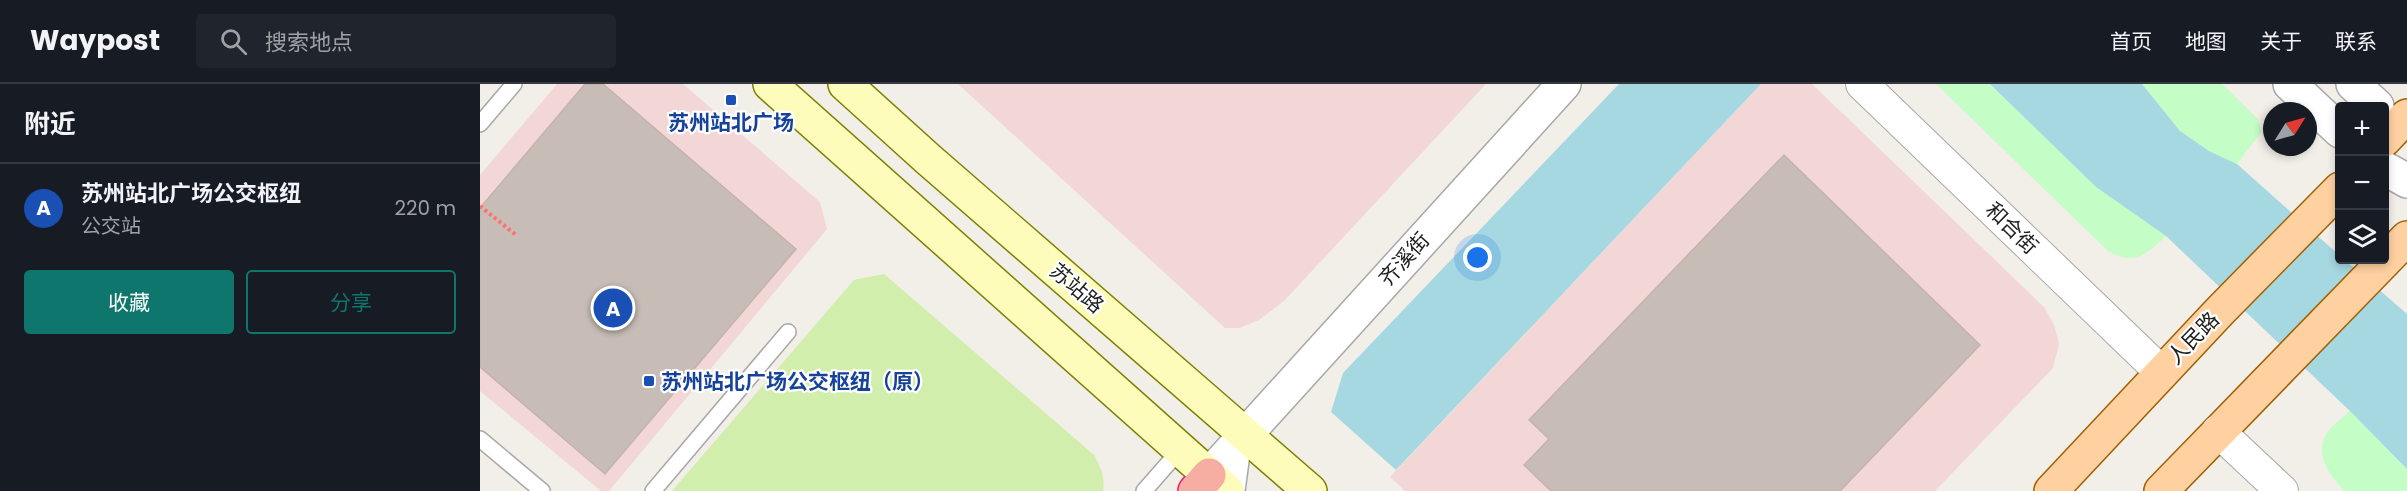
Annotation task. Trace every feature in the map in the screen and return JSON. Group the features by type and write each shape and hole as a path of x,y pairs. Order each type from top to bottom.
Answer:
{"main road":[{"path":"770,84 1180,450 1210,486"},
{"name":"苏站路","path":"845,84 1310,491"},
{"name":"人民路","path":"2051,491 2161,372 2329,200"},
{"path":"2161,491 2407,238"}],"street":[{"name":"齐溪街","path":"1210,486 1244,434 1564,84"},
{"name":"和合街","path":"1862,84 2161,372"},
{"path":"2290,84 2335,126"},
{"path":"2353,84 2393,123"},
{"path":"2389,170 2407,181"},
{"path":"2218,431 2282,491"}],"lane":[{"path":"480,124 514,84"},
{"path":"653,491 788,332"},
{"path":"1237,491 1244,434"},
{"path":"480,439 542,491"},
{"path":"1144,491 1180,450"}],"path":[{"path":"480,206 516,235"}],"shaded area":[{"path":"557,84 683,84 820,202 827,229 609,491 601,491 480,391 480,175"},
{"path":"958,84 1486,84 1284,301 1259,320 1239,328 1225,328"},
{"path":"1761,84 1812,84 2044,307 2054,325 2059,344 2053,368 1935,491 1405,491 1390,477"}],"green space":[{"path":"1936,84 1990,84 2096,187 2166,236 2146,253 2133,258 2126,258 2108,251"},
{"path":"2142,84 2222,84 2257,118 2262,131 2237,164 2209,151 2180,131"},
{"path":"884,274 1094,455 1102,472 1103,491 672,491 854,280"},
{"path":"2350,411 2407,469 2407,491 2345,491 2334,479 2323,458 2323,442 2331,428"}],"water":[{"path":"1619,84 1761,84 1396,470 1331,412 1343,373"},
{"path":"1990,84 2142,84 2180,131 2209,151 2237,164 2335,251 2335,264 2350,264 2407,314 2407,469 2350,411 2166,236 2096,187"}],"building":[{"path":"585,84 603,84 796,249 605,474 480,367 480,208"},
{"path":"1784,155 1980,345 1840,491 1551,491 1524,465 1549,439 1529,420"}],"place":[{"name":"苏州站北广场","path":"731,100"},
{"name":"苏州站北广场公交枢纽","path":"613,308"},
{"name":"苏州站北广场公交枢纽（原）","path":"649,381"}]}
